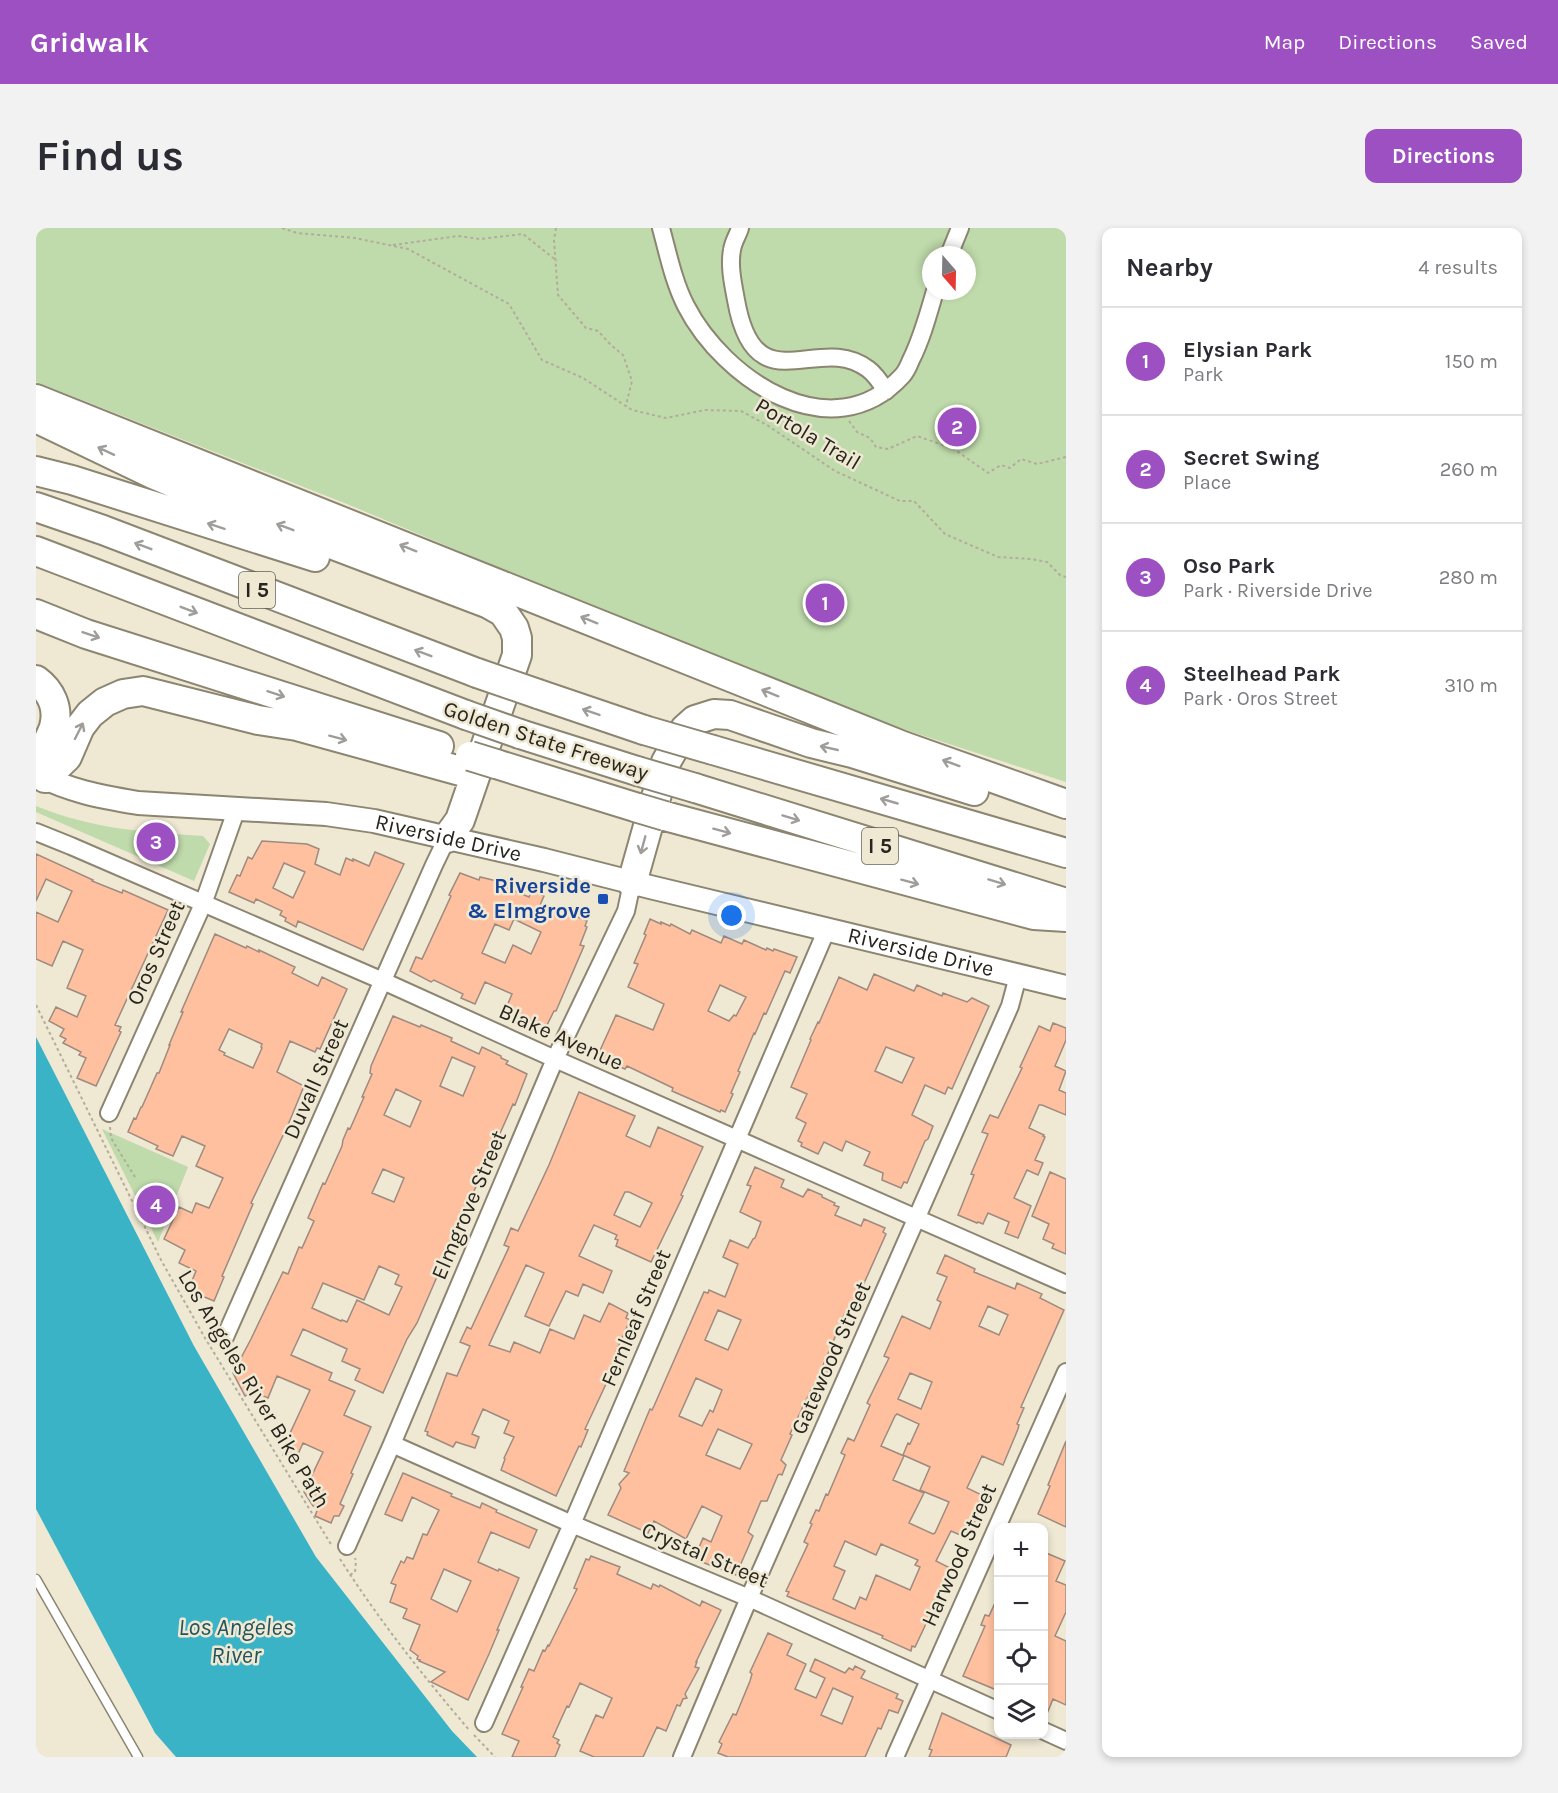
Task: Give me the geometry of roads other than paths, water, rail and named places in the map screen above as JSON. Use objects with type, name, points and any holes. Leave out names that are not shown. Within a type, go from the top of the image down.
[{"type":"highway","points":[[36,399],[903,746],[1066,804]]},
{"type":"highway","points":[[36,418],[207,497],[489,604],[503,612],[518,638],[517,655],[460,820],[447,838]]},
{"type":"highway","points":[[36,471],[72,480],[457,602],[510,623]]},
{"type":"highway","name":"Golden State Freeway","points":[[36,507],[103,530],[477,673],[644,730],[1066,853]]},
{"type":"highway","name":"Golden State Freeway","points":[[36,551],[466,716],[1066,903]]},
{"type":"highway","points":[[36,614],[86,634],[480,768]]},
{"type":"highway","points":[[36,680],[43,686],[56,708],[55,724],[46,748],[41,776]]},
{"type":"highway","points":[[41,776],[66,757],[80,727],[90,714],[105,702],[123,694],[143,691],[249,718],[297,726],[573,789],[1034,915],[1066,917]]},
{"type":"highway","points":[[632,883],[666,762],[685,729],[694,720],[714,714],[730,715],[812,743],[852,753],[1066,820]]},
{"type":"main road","name":"Riverside Drive","points":[[41,776],[78,790],[138,803],[327,814],[374,821],[1066,987]]},
{"type":"street","points":[[661,228],[686,306],[702,332],[745,376],[772,394],[815,407],[838,409],[864,403],[886,391],[904,375],[921,341],[932,300]]},
{"type":"street","points":[[740,228],[732,249],[732,276],[739,317],[756,348],[766,358],[780,361],[829,358],[850,360],[868,369],[886,391]]},
{"type":"street","points":[[953,246],[960,228]]},
{"type":"street","name":"Oros Street","points":[[109,1113],[203,904],[237,808]]},
{"type":"street","name":"Blake Avenue","points":[[36,832],[384,981],[737,1140],[1066,1284]]},
{"type":"street","name":"Duvall Street","points":[[225,1337],[447,838]]},
{"type":"street","name":"Elmgrove Street","points":[[339,1549],[392,1444],[555,1059],[626,911],[632,883]]},
{"type":"street","name":"Fernleaf Street","points":[[484,1723],[572,1524],[827,929]]},
{"type":"street","name":"Gatewood Street","points":[[682,1757],[749,1598],[1010,1006],[1018,976]]},
{"type":"street","name":"Harwood Street","points":[[895,1757],[1066,1372]]},
{"type":"street","name":"Crystal Street","points":[[392,1444],[572,1524],[749,1598],[994,1709]]},
{"type":"street","points":[[1048,1733],[1066,1741]]},
{"type":"lane","points":[[36,1579],[138,1757]]},
{"type":"water","name":"Los Angeles River","points":[[36,1037],[194,1346],[316,1557],[452,1731],[477,1757],[176,1757],[155,1733],[36,1509]]},
{"type":"place","name":"Secret Swing","points":[[957,427]]},
{"type":"place","name":"Elysian Park","points":[[825,603]]},
{"type":"place","name":"Oso Park","points":[[156,842]]},
{"type":"place","name":"Riverside & Elmgrove","points":[[603,899]]},
{"type":"place","name":"Steelhead Park","points":[[156,1205]]}]
